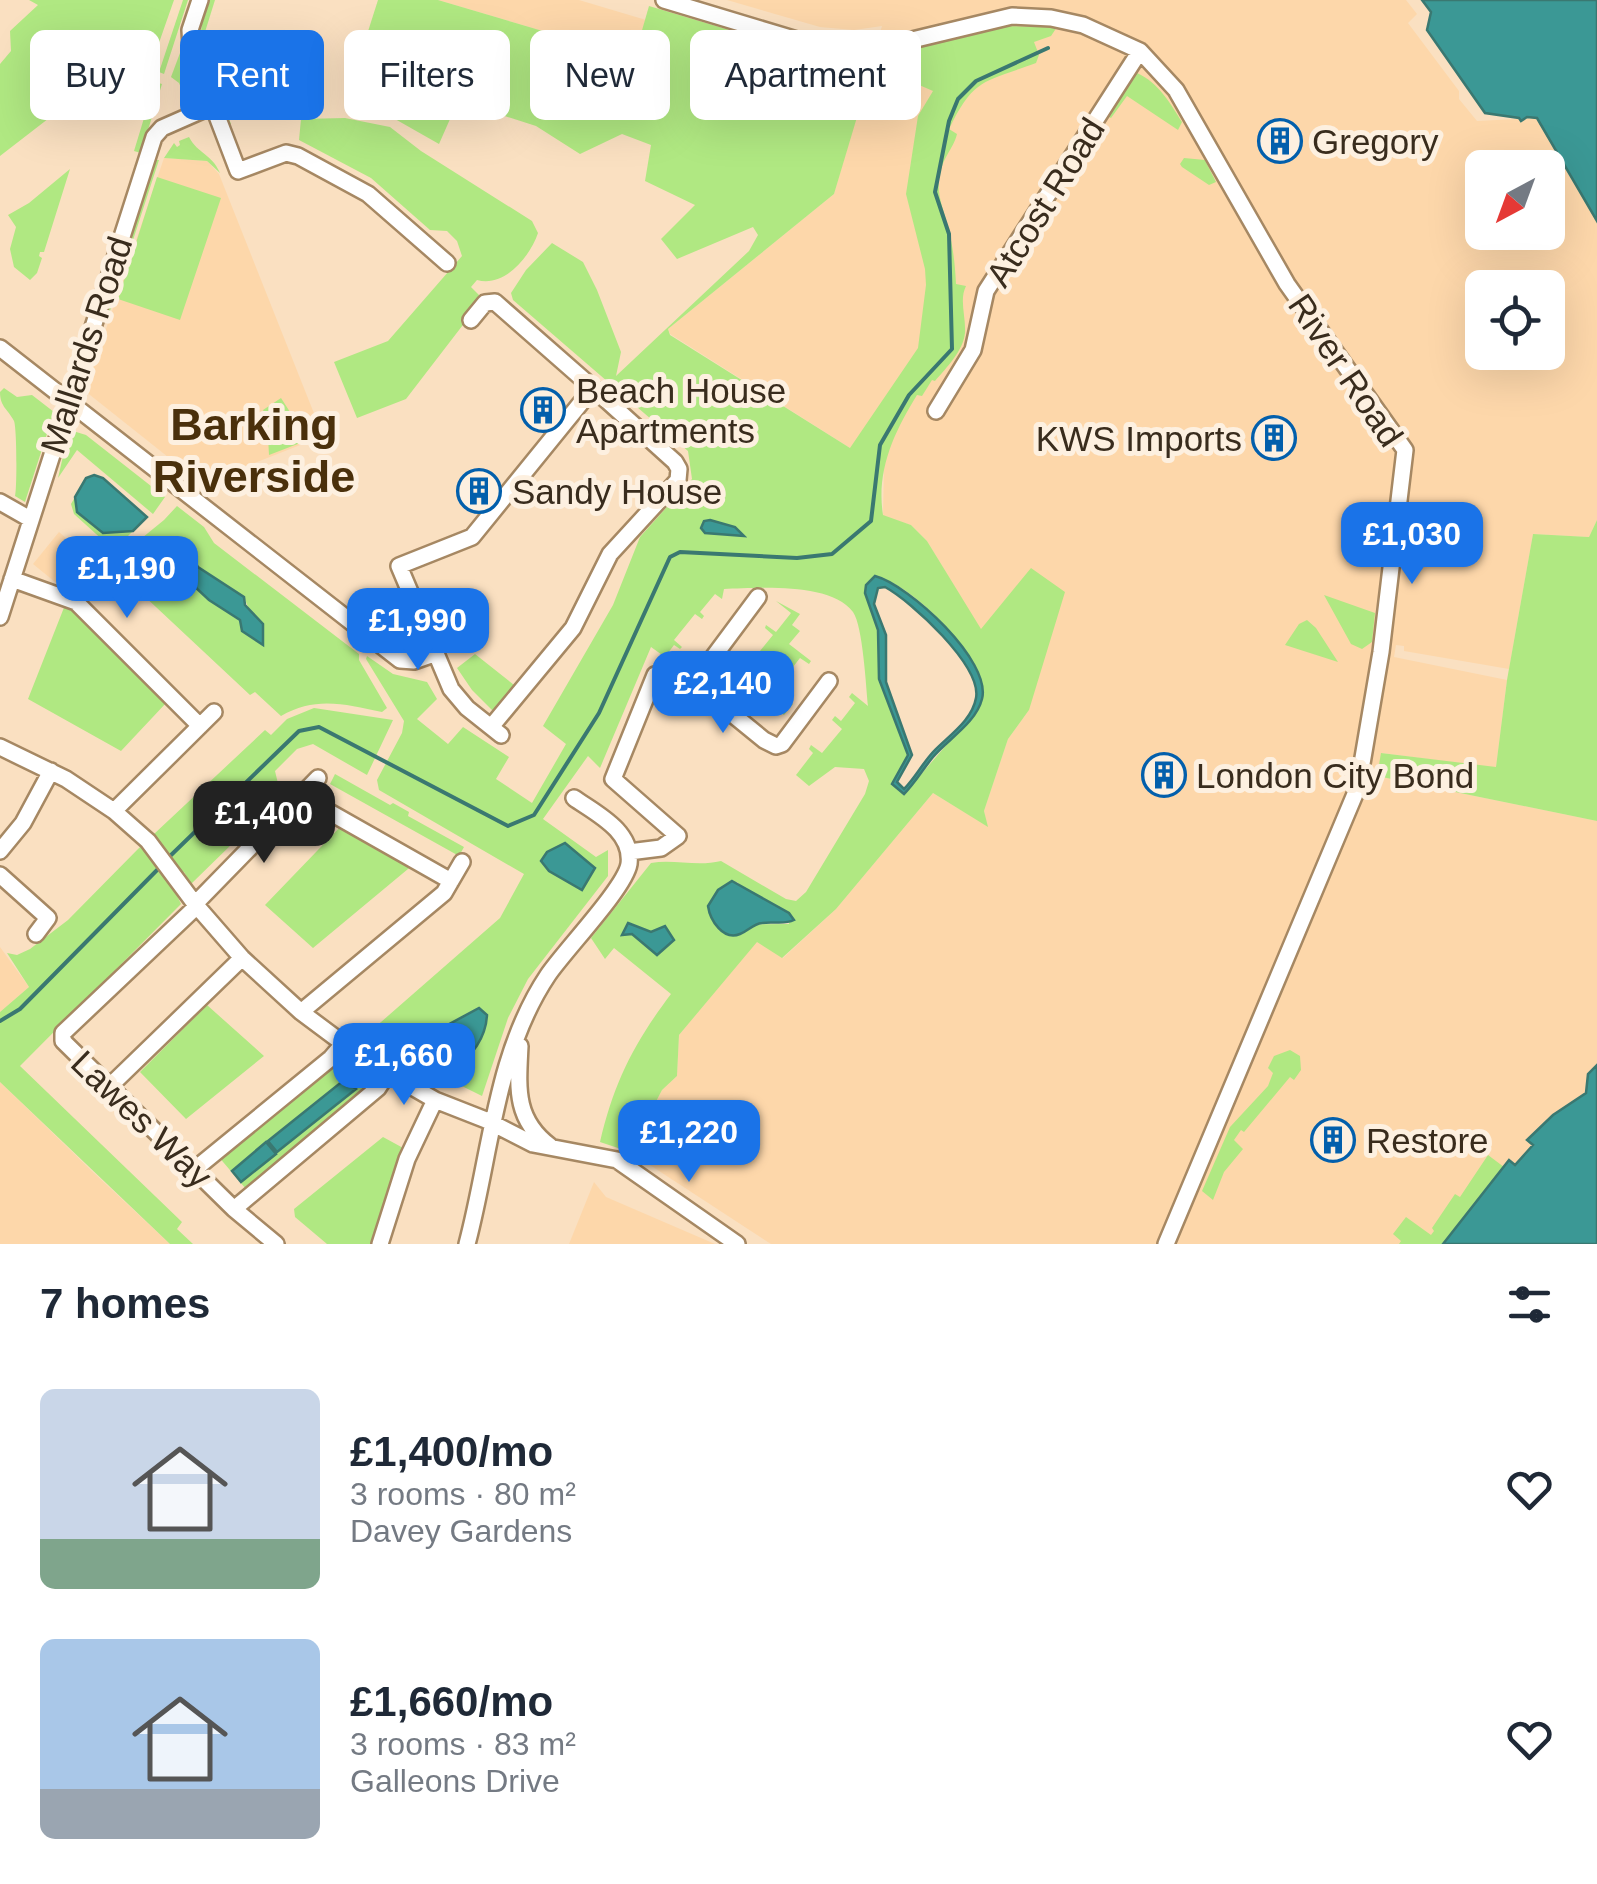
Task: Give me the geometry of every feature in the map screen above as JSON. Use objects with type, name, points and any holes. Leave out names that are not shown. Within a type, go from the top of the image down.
[{"type":"street","points":[[192,30],[200,0]]},
{"type":"street","name":"River Road","points":[[664,0],[798,40],[850,48],[883,47],[1012,16],[1084,25],[1140,51],[1176,90],[1287,284],[1402,442],[1405,460],[1382,652],[1358,787],[1166,1244]]},
{"type":"street","name":"Atcost Road","points":[[936,411],[972,350],[986,292],[1140,51]]},
{"type":"street","name":"Mallards Road","points":[[0,617],[154,137],[162,128],[180,120]]},
{"type":"street","points":[[218,120],[238,170],[286,152],[298,156],[368,194],[447,263]]},
{"type":"street","points":[[471,320],[485,304],[495,302],[593,388],[679,468],[678,480],[610,554],[573,628],[496,731],[456,696],[434,654],[399,566],[472,537],[593,388]]},
{"type":"street","points":[[0,348],[400,660],[414,662],[434,654]]},
{"type":"street","points":[[0,502],[30,519]]},
{"type":"street","points":[[12,579],[76,602],[200,726]]},
{"type":"street","points":[[694,683],[743,607],[758,597]]},
{"type":"street","points":[[629,852],[661,848],[678,836],[612,779],[656,675],[666,672],[694,683],[776,746],[782,744],[829,681]]},
{"type":"street","points":[[114,812],[214,712]]},
{"type":"street","points":[[0,748],[50,771],[114,812],[148,841],[242,958],[343,1044],[435,1100],[533,1144],[617,1160],[737,1244]]},
{"type":"street","points":[[0,851],[23,824],[50,771]]},
{"type":"street","points":[[196,905],[318,778]]},
{"type":"street","points":[[301,796],[451,881]]},
{"type":"street","points":[[467,1244],[500,1092],[521,1027],[547,977],[624,878],[629,852],[620,832],[574,798]]},
{"type":"street","points":[[301,1012],[444,892],[462,862]]},
{"type":"street","points":[[0,875],[48,918],[36,934]]},
{"type":"street","name":"Lawes Way","points":[[196,905],[63,1033],[62,1041],[234,1209],[276,1244]]},
{"type":"street","points":[[110,1086],[242,958]]},
{"type":"street","points":[[521,1027],[519,1104],[531,1129],[554,1149]]},
{"type":"street","points":[[194,1170],[343,1044]]},
{"type":"street","points":[[234,1209],[378,1088],[388,1074]]},
{"type":"street","points":[[380,1244],[407,1158],[435,1100]]},
{"type":"shaded area","points":[[438,0],[579,0],[646,20],[643,30],[539,30]]},
{"type":"shaded area","points":[[727,0],[1406,0],[1417,14],[1408,23],[1477,121],[1537,118],[1556,150],[1465,150],[1465,250],[1565,250],[1565,166],[1597,221],[1597,520],[1589,537],[1533,534],[1509,669],[1404,651],[1404,646],[1396,645],[1394,657],[1507,680],[1496,768],[1382,753],[1377,776],[1597,821],[1597,1065],[1588,1074],[1586,1093],[1553,1115],[1528,1140],[1533,1145],[1515,1166],[1509,1161],[1443,1244],[771,1244],[630,1152],[662,1090],[677,1076],[679,1035],[757,941],[783,958],[836,909],[933,793],[987,826],[984,811],[1008,739],[1029,710],[927,541],[911,525],[883,516],[884,465],[850,448],[670,334],[668,329],[834,194],[855,120],[921,120],[921,30],[881,30],[882,26],[854,30],[820,27]]},
{"type":"shaded area","points":[[164,158],[207,161],[219,174],[323,436],[202,484],[85,391]]},
{"type":"shaded area","points":[[59,532],[85,555],[60,586],[33,564]]},
{"type":"shaded area","points":[[0,947],[29,987],[0,1012]]},
{"type":"shaded area","points":[[0,1082],[94,1173],[170,1244],[0,1244]]},
{"type":"shaded area","points":[[594,1182],[606,1197],[715,1244],[569,1244]]},
{"type":"green space","points":[[29,0],[174,0],[160,40],[160,30],[30,30],[30,120],[47,120],[0,156],[0,64],[11,51],[10,31],[38,5]]},
{"type":"green space","points":[[183,0],[188,0],[164,74],[160,69]]},
{"type":"green space","points":[[210,0],[215,0],[206,30],[201,30]]},
{"type":"green space","points":[[378,0],[438,0],[539,30],[530,30],[530,120],[670,120],[670,30],[642,30],[649,6],[729,30],[690,30],[690,120],[856,120],[834,194],[668,329],[670,335],[850,448],[918,348],[925,269],[906,194],[917,120],[921,120],[921,111],[933,91],[921,86],[921,47],[996,26],[1057,27],[1051,36],[1034,42],[1039,55],[1036,63],[974,90],[949,129],[957,134],[940,171],[939,191],[956,284],[966,286],[965,333],[954,359],[922,396],[917,395],[909,409],[894,438],[882,483],[883,515],[911,525],[927,541],[981,629],[1031,568],[1065,592],[1029,710],[1008,739],[984,811],[988,827],[933,793],[836,909],[782,958],[757,942],[679,1035],[677,1076],[662,1090],[630,1152],[600,1142],[627,1064],[671,994],[614,948],[605,959],[591,938],[651,863],[721,861],[786,899],[796,901],[806,892],[869,781],[864,769],[835,767],[809,786],[796,775],[813,753],[811,745],[822,753],[842,729],[832,720],[835,716],[841,721],[855,703],[849,697],[852,693],[868,706],[864,657],[853,612],[828,596],[793,589],[756,588],[724,589],[722,599],[715,594],[700,612],[702,619],[695,614],[674,640],[680,649],[674,645],[665,657],[651,647],[600,768],[588,756],[543,819],[596,857],[608,850],[608,876],[528,979],[508,1018],[482,1096],[375,1043],[380,1034],[373,1029],[500,918],[524,874],[379,790],[377,780],[402,733],[404,721],[367,656],[393,674],[427,682],[437,699],[417,719],[448,744],[463,727],[509,757],[496,779],[532,803],[566,744],[543,726],[613,605],[640,537],[692,479],[688,451],[513,300],[511,293],[552,243],[583,262],[621,352],[616,376],[749,251],[758,235],[753,227],[677,259],[661,239],[695,205],[645,181],[651,145],[622,134],[580,154],[536,126],[510,118],[510,30],[368,30]],"holes":[[[876,576],[920,602],[949,630],[970,659],[980,685],[981,705],[904,794],[892,784],[908,755],[879,679],[878,630],[871,613]],[[565,843],[595,868],[577,888],[545,867],[547,852]],[[737,882],[752,895],[789,913],[789,924],[715,925],[708,906],[718,890]]]},
{"type":"green space","points":[[180,53],[180,85],[171,77]]},
{"type":"green space","points":[[1137,73],[1152,82],[1168,101],[1182,122],[1178,130],[1127,96],[1111,118],[1107,116]]},
{"type":"green space","points":[[344,118],[390,127],[532,221],[538,233],[515,268],[497,279],[477,280],[471,287],[480,296],[479,304],[406,399],[357,418],[334,362],[388,341],[462,256],[457,241],[447,231],[430,230],[371,178],[299,140],[301,120]]},
{"type":"green space","points":[[143,120],[151,120],[141,153],[134,151]]},
{"type":"green space","points":[[397,120],[450,120],[439,144]]},
{"type":"green space","points":[[189,137],[220,173],[207,161],[164,158],[174,143],[177,147],[179,141]]},
{"type":"green space","points":[[1184,158],[1205,160],[1216,182],[1209,185],[1182,167]]},
{"type":"green space","points":[[152,160],[159,160],[109,314],[105,313],[111,285]]},
{"type":"green space","points":[[70,169],[44,252],[40,252],[37,273],[30,280],[14,267],[10,249],[16,227],[8,215]]},
{"type":"green space","points":[[157,177],[221,198],[180,320],[118,299]]},
{"type":"green space","points":[[4,388],[17,397],[32,395],[54,412],[25,502],[15,496],[15,426],[1,401]]},
{"type":"green space","points":[[281,398],[308,440],[269,455],[263,410]]},
{"type":"green space","points":[[73,431],[86,435],[165,497],[153,514],[77,450],[58,478],[67,439]]},
{"type":"green space","points":[[75,497],[77,512],[103,532],[133,531],[111,553],[104,546],[106,543],[74,514],[71,504]]},
{"type":"green space","points":[[177,506],[204,527],[214,543],[359,654],[387,708],[382,712],[343,704],[318,704],[281,716],[255,692],[250,695],[110,564]],"holes":[[[190,553],[198,567],[244,597],[263,644],[242,631],[240,621],[209,600]]]},
{"type":"green space","points":[[1597,520],[1597,821],[1377,776],[1381,753],[1496,767],[1533,534],[1589,537]]},
{"type":"green space","points":[[1324,595],[1375,613],[1372,642],[1362,649],[1351,644]]},
{"type":"green space","points":[[776,601],[800,614],[792,625],[800,631],[789,644],[811,661],[809,664],[800,658],[775,690],[793,704],[784,715],[753,691],[748,696],[750,689],[720,664],[729,653],[747,667],[773,635],[766,625],[776,632],[791,613]]},
{"type":"green space","points":[[65,605],[73,608],[167,702],[121,751],[28,699]]},
{"type":"green space","points":[[1307,620],[1338,662],[1285,645],[1299,624]]},
{"type":"green space","points":[[475,654],[514,685],[494,712],[457,668]]},
{"type":"green space","points":[[314,708],[393,720],[367,775],[313,744],[297,749],[275,771],[281,796],[191,884],[184,872],[171,883],[181,904],[20,1066],[182,1222],[177,1229],[193,1244],[170,1244],[0,1082],[0,1012],[29,987],[7,953],[17,955],[30,949],[68,920],[265,730],[271,735],[287,719]]},
{"type":"green space","points":[[335,774],[409,812],[408,816],[464,847],[459,856],[330,784]]},
{"type":"green space","points":[[342,825],[414,864],[313,948],[265,905]]},
{"type":"green space","points":[[207,1005],[264,1056],[186,1119],[140,1072]]},
{"type":"green space","points":[[1290,1050],[1300,1056],[1301,1070],[1294,1080],[1290,1077],[1234,1140],[1243,1149],[1224,1172],[1213,1200],[1202,1191],[1230,1127],[1268,1086],[1273,1073],[1268,1068],[1274,1056]]},
{"type":"green space","points":[[330,1065],[369,1090],[246,1189],[218,1156]]},
{"type":"green space","points":[[1597,1065],[1597,1119],[1458,1244],[1399,1244],[1401,1241],[1393,1234],[1406,1217],[1431,1235],[1455,1194],[1460,1197],[1488,1155],[1504,1167],[1509,1160],[1515,1165],[1533,1145],[1527,1140],[1553,1115],[1586,1093],[1588,1074]]},
{"type":"green space","points":[[383,1137],[405,1149],[376,1244],[327,1244],[295,1217],[294,1209]]},
{"type":"water","points":[[1422,0],[1597,0],[1597,221],[1565,166],[1565,150],[1556,150],[1537,118],[1521,121],[1485,113],[1427,30],[1431,12]]},
{"type":"water","points":[[86,478],[103,478],[147,517],[133,531],[103,533],[77,512],[75,497]]},
{"type":"water","points":[[704,521],[735,527],[744,536],[705,533],[701,528]]},
{"type":"water","points":[[180,553],[190,553],[198,567],[244,597],[245,605],[263,624],[263,645],[242,631],[240,620],[209,600],[179,572]]},
{"type":"water","points":[[875,576],[890,582],[926,609],[962,646],[982,683],[982,699],[974,716],[933,757],[904,794],[892,784],[908,755],[879,679],[878,630],[865,593],[866,585]],"holes":[[[885,587],[957,653],[975,685],[976,698],[965,721],[933,752],[904,789],[897,782],[912,755],[886,682],[886,635],[874,604],[878,588]]]},
{"type":"water","points":[[565,843],[595,868],[582,890],[549,871],[541,861],[547,852]]},
{"type":"water","points":[[732,881],[789,913],[794,920],[759,924],[734,935],[723,932],[708,906],[718,890]]},
{"type":"water","points":[[628,923],[651,932],[665,926],[674,940],[657,955],[632,934],[622,935]]},
{"type":"water","points":[[479,1008],[487,1015],[484,1031],[466,1058],[453,1067],[428,1057],[427,1036]]},
{"type":"water","points":[[1597,1065],[1597,1244],[1443,1244],[1509,1160],[1515,1165],[1533,1145],[1527,1140],[1553,1115],[1586,1093],[1588,1074]]},
{"type":"water","points":[[344,1080],[356,1089],[277,1152],[268,1141]]},
{"type":"water","points":[[266,1142],[276,1154],[241,1182],[232,1171]]},
{"type":"waterway","points":[[168,858],[299,731],[319,727],[508,826],[534,815],[599,713],[670,557],[680,552],[797,558],[832,554],[871,521],[880,445],[909,395],[952,349],[949,234],[935,192],[949,121],[958,99],[976,81],[1048,48]]},
{"type":"waterway","points":[[0,1021],[20,1009],[162,865]]},
{"type":"place","name":"Gregory","points":[[1280,141]]},
{"type":"place","name":"Beach House Apartments","points":[[543,410]]},
{"type":"place","name":"KWS Imports","points":[[1274,438]]},
{"type":"place","name":"Sandy House","points":[[479,491]]},
{"type":"place","name":"London City Bond","points":[[1164,775]]},
{"type":"place","name":"Restore","points":[[1333,1140]]},
{"type":"district","name":"Barking Riverside","points":[[254,450]]}]
